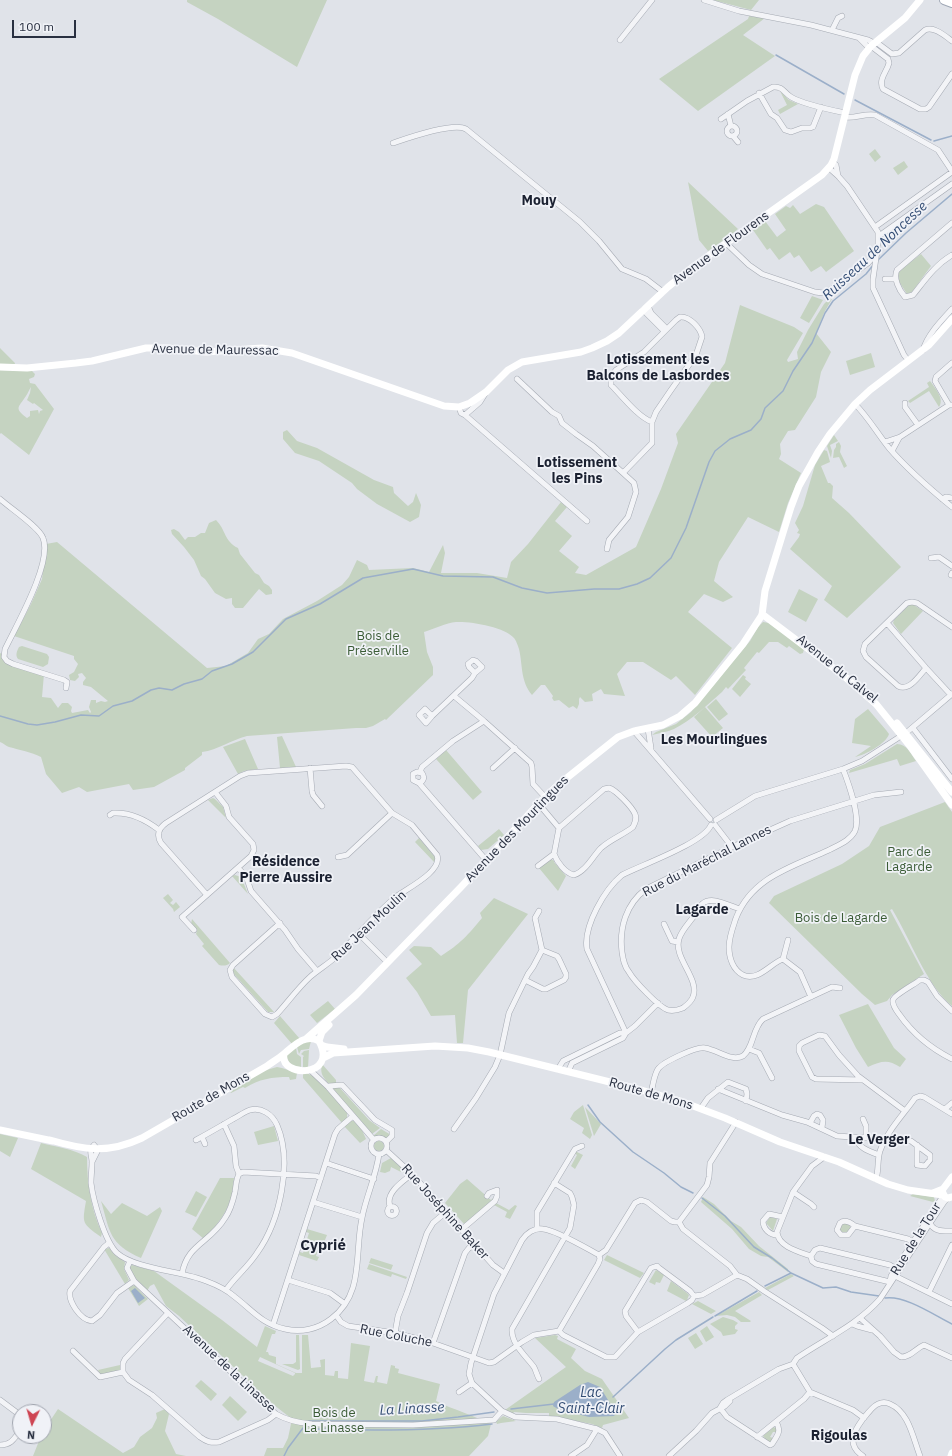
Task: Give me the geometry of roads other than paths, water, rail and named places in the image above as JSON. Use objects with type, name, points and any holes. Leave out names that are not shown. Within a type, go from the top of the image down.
[{"type":"main road","points":[[944,0],[952,3]]},
{"type":"street","points":[[620,40],[652,0]]},
{"type":"street","points":[[704,0],[739,11],[832,30],[859,38],[895,55],[929,28],[934,29],[952,41]]},
{"type":"street","points":[[909,14],[914,0]]},
{"type":"street","points":[[908,360],[874,291],[872,282],[879,236],[875,227],[838,176],[836,165],[831,165],[846,115],[855,75],[861,60],[872,45],[909,14],[920,0]]},
{"type":"street","points":[[832,30],[838,18],[842,16]]},
{"type":"street","points":[[872,45],[888,59],[890,63],[881,80],[883,89],[920,109],[926,109],[929,107],[952,74]]},
{"type":"street","points":[[720,119],[759,93],[770,87],[776,86],[786,91],[791,97],[846,115],[848,118],[874,115],[938,150],[952,171],[875,227]]},
{"type":"street","points":[[759,93],[771,114],[777,118],[783,128],[791,132],[802,128],[813,127],[821,107]]},
{"type":"street","points":[[728,114],[731,126],[736,127],[736,134],[733,136],[738,142]]},
{"type":"street","points":[[393,143],[449,127],[462,126],[466,128],[580,222],[599,241],[622,269],[646,279],[662,292]]},
{"type":"street","name":"Avenue de Flourens","points":[[459,407],[470,403],[486,392],[503,374],[517,364],[529,360],[592,348],[614,337],[662,292],[694,266],[822,175],[831,165]]},
{"type":"street","points":[[879,236],[952,184]]},
{"type":"street","points":[[952,223],[896,272],[895,278],[905,297],[913,295],[935,268],[952,255]]},
{"type":"street","points":[[726,243],[749,266],[762,274],[815,292],[823,293],[832,290],[868,263],[877,253]]},
{"type":"street","points":[[885,279],[895,278]]},
{"type":"street","points":[[645,308],[666,330]]},
{"type":"street","points":[[923,350],[930,335],[952,309]]},
{"type":"street","points":[[623,472],[652,443],[652,422],[656,412],[698,352],[702,337],[699,329],[688,318],[684,317],[678,319],[644,352],[613,373],[610,380],[611,385],[641,415],[652,422]]},
{"type":"street","points":[[763,612],[763,599],[765,591],[797,492],[822,446],[858,401],[908,360],[923,350],[952,319]]},
{"type":"street","name":"Avenue de Mauressac","points":[[0,367],[27,368],[81,362],[151,348],[168,348],[206,352],[262,348],[292,353],[444,406],[459,407]]},
{"type":"street","points":[[885,442],[900,437],[950,405],[935,381],[936,377],[952,362]]},
{"type":"street","points":[[517,379],[552,412],[559,416],[562,423],[593,446],[623,472],[634,484],[636,492],[628,517],[609,540],[607,549]]},
{"type":"street","points":[[466,415],[480,402],[486,392]]},
{"type":"street","points":[[858,401],[866,415],[892,450],[942,499],[951,502]]},
{"type":"street","points":[[905,403],[905,407],[918,425]]},
{"type":"street","points":[[459,407],[460,412],[466,415],[587,521]]},
{"type":"street","points":[[892,450],[900,437]]},
{"type":"street","points":[[0,499],[39,531],[44,542],[39,578],[5,649],[4,657],[7,661],[13,664],[64,680],[67,682],[66,688]]},
{"type":"street","points":[[931,558],[939,557],[952,566]]},
{"type":"street","points":[[926,668],[911,684],[902,688],[866,657],[863,651],[865,644],[907,603],[912,602],[917,603],[952,627]]},
{"type":"street","name":"Avenue des Mourlingues","points":[[306,1039],[356,995],[486,860],[538,803],[558,785],[613,740],[634,731],[648,729],[668,723],[690,708],[743,644],[763,612]]},
{"type":"street","name":"Avenue du Calvel","points":[[763,612],[863,692],[904,734]]},
{"type":"street","points":[[626,1033],[587,948],[588,936],[594,916],[601,901],[616,880],[622,875],[688,844],[705,834],[713,822],[755,796],[862,762],[913,728],[952,695],[926,668],[887,623]]},
{"type":"street","points":[[432,716],[472,678],[475,673]]},
{"type":"street","points":[[454,696],[484,720],[531,763],[533,784],[545,797]]},
{"type":"street","points":[[420,772],[422,767],[447,746],[484,720]]},
{"type":"street","points":[[913,728],[952,778]]},
{"type":"street","points":[[648,729],[649,744],[652,750]]},
{"type":"street","points":[[634,731],[713,822],[732,847]]},
{"type":"street","points":[[904,734],[952,792]]},
{"type":"street","points":[[904,734],[952,805]]},
{"type":"street","points":[[493,768],[515,748]]},
{"type":"street","name":"Rue Jean Moulin","points":[[280,923],[233,965],[230,970],[232,977],[265,1014],[272,1017],[278,1014],[309,978],[332,960],[391,901],[421,880],[438,862],[436,852],[415,829],[392,813],[352,767],[310,768]]},
{"type":"street","points":[[207,895],[161,843],[158,836],[159,830],[166,823],[248,773],[310,768],[312,791],[322,806]]},
{"type":"street","points":[[783,959],[776,961],[757,976],[749,977],[738,971],[733,964],[730,956],[730,935],[740,909],[752,891],[765,880],[839,845],[848,839],[855,830],[857,815],[843,769]]},
{"type":"street","points":[[420,772],[415,772],[412,776],[415,782],[419,783],[486,860]]},
{"type":"street","points":[[419,783],[422,782],[424,777],[420,772]]},
{"type":"street","points":[[538,866],[554,854],[559,828],[604,789],[609,788],[617,792],[635,814],[636,819],[633,827],[614,838],[602,848],[578,874],[574,875],[567,872],[554,854]]},
{"type":"street","points":[[194,930],[182,917],[251,856],[254,850],[254,846],[229,816],[226,806],[215,792]]},
{"type":"street","name":"Rue du Maréchal Lannes","points":[[664,924],[672,941],[678,942],[680,953],[694,985],[693,997],[687,1004],[675,1010],[663,1008],[629,973],[624,962],[622,930],[630,906],[636,898],[646,889],[732,847],[790,821],[874,796],[901,792]]},
{"type":"street","points":[[538,803],[559,828]]},
{"type":"street","points":[[110,815],[115,812],[142,818],[159,830]]},
{"type":"street","points":[[338,857],[347,855],[392,813]]},
{"type":"street","points":[[238,868],[246,876],[251,891],[280,923],[298,949],[317,971]]},
{"type":"street","points":[[678,942],[680,936],[700,906],[706,902],[710,900],[716,901],[740,909]]},
{"type":"street","points":[[454,1129],[487,1080],[500,1055],[510,1013],[525,980],[542,950],[535,918],[539,911]]},
{"type":"street","points":[[359,934],[387,962]]},
{"type":"street","points":[[783,959],[788,940]]},
{"type":"street","points":[[525,980],[542,989],[546,989],[564,980],[566,977],[559,959],[542,950]]},
{"type":"street","points":[[783,959],[800,972],[811,997]]},
{"type":"street","points":[[952,1011],[937,996],[928,982],[924,980],[920,980],[896,996],[893,1000],[895,1009],[915,1034],[932,1048],[952,1059]]},
{"type":"street","points":[[651,1092],[660,1067],[695,1049],[704,1047],[739,1058],[746,1054],[758,1025],[763,1019],[832,987],[840,988]]},
{"type":"street","name":"Avenue des Mourlingues","points":[[320,1043],[322,1032],[350,1004],[356,995]]},
{"type":"street","points":[[568,1072],[572,1063],[623,1038],[626,1033],[640,1022],[658,1003]]},
{"type":"street","points":[[558,1069],[563,1061],[620,1033],[626,1033]]},
{"type":"street","points":[[863,1080],[816,1079],[812,1077],[799,1051],[799,1046],[819,1035],[825,1036],[844,1061],[863,1080],[905,1111]]},
{"type":"street","points":[[319,1065],[310,1070],[291,1068],[286,1066],[283,1060],[284,1054],[289,1049],[306,1039],[314,1038],[320,1043],[323,1052],[323,1058],[319,1065],[319,1073],[322,1081]]},
{"type":"street","name":"Route de Mons","points":[[320,1043],[329,1048],[358,1051]]},
{"type":"street","name":"Route de Mons","points":[[323,1058],[333,1053],[358,1051],[446,1046],[468,1048],[651,1092],[701,1108],[780,1142],[824,1157],[876,1179],[903,1188],[946,1194]]},
{"type":"street","points":[[749,1048],[759,1053],[772,1078]]},
{"type":"street","name":"Route de Mons","points":[[0,1130],[94,1148],[129,1140],[157,1129],[267,1066],[284,1054]]},
{"type":"street","name":"Route de Mons","points":[[267,1066],[276,1064],[286,1066]]},
{"type":"street","points":[[310,1070],[328,1087],[374,1140]]},
{"type":"street","points":[[701,1108],[705,1100],[728,1082],[746,1089],[746,1100]]},
{"type":"street","points":[[328,1087],[342,1085],[375,1120],[392,1130],[392,1136],[386,1142]]},
{"type":"street","points":[[718,1090],[746,1100],[782,1116],[810,1123],[837,1136],[900,1139],[910,1141],[917,1145]]},
{"type":"street","points":[[876,1179],[878,1175],[879,1155],[887,1138],[905,1111],[916,1098],[920,1096],[924,1097],[951,1111]]},
{"type":"street","points":[[945,1109],[952,1103]]},
{"type":"street","points":[[196,1140],[250,1110],[262,1111],[271,1116],[277,1124],[281,1140],[283,1174],[280,1203],[267,1236],[251,1262],[226,1290]]},
{"type":"street","points":[[810,1123],[814,1116],[817,1114],[820,1115],[823,1117],[822,1128]]},
{"type":"street","points":[[273,1325],[336,1132],[353,1116]]},
{"type":"street","points":[[863,1119],[866,1126],[866,1137]]},
{"type":"street","points":[[678,1222],[707,1184],[710,1163],[736,1122]]},
{"type":"street","points":[[182,1274],[184,1263],[189,1254],[210,1236],[226,1217],[232,1202],[239,1174],[236,1166],[234,1146],[224,1124]]},
{"type":"street","points":[[890,1132],[900,1139]]},
{"type":"street","points":[[202,1137],[205,1144]]},
{"type":"street","points":[[854,1137],[860,1147],[879,1155]]},
{"type":"street","points":[[374,1140],[380,1139],[386,1142]]},
{"type":"street","points":[[374,1140],[372,1143],[372,1149],[374,1152],[379,1154]]},
{"type":"street","points":[[94,1148],[91,1177],[92,1190],[105,1233],[109,1243],[117,1253],[130,1261],[207,1281],[226,1290],[262,1320],[286,1330],[306,1330],[324,1323],[336,1315],[345,1304],[351,1293],[356,1278],[362,1217],[374,1179],[379,1154],[386,1150],[386,1142]]},
{"type":"street","points":[[537,1229],[537,1212],[575,1149],[582,1146]]},
{"type":"street","name":"Rue Joséphine Baker","points":[[386,1150],[412,1174],[496,1268],[504,1273]]},
{"type":"street","points":[[777,1235],[793,1192],[812,1166],[816,1155]]},
{"type":"street","points":[[812,1166],[824,1157]]},
{"type":"street","points":[[326,1163],[374,1179]]},
{"type":"street","points":[[239,1174],[243,1172],[316,1176],[321,1178]]},
{"type":"street","points":[[390,1206],[389,1202],[393,1190],[412,1174]]},
{"type":"street","points":[[946,1194],[952,1177]]},
{"type":"street","points":[[539,1379],[534,1367],[517,1345],[512,1329],[570,1228],[573,1201],[570,1193],[554,1183]]},
{"type":"street","points":[[462,1230],[495,1201],[497,1190],[489,1193],[487,1196]]},
{"type":"street","points":[[793,1192],[814,1207]]},
{"type":"street","name":"Rue de la Tour","points":[[890,1282],[890,1276],[897,1269],[930,1223],[946,1194]]},
{"type":"street","name":"Rue de la Tour","points":[[792,1364],[797,1358],[860,1318],[882,1296],[895,1276],[897,1269],[913,1242],[946,1194]]},
{"type":"street","points":[[599,1255],[606,1250],[632,1206],[637,1201],[644,1200],[671,1220],[678,1222],[683,1229],[730,1266],[737,1275],[747,1279],[833,1336]]},
{"type":"street","points":[[313,1202],[362,1217]]},
{"type":"street","points":[[395,1333],[398,1316],[427,1233],[431,1226],[446,1212]]},
{"type":"street","points":[[783,1217],[768,1214],[763,1221],[763,1226],[770,1234],[777,1235],[787,1246],[812,1256]]},
{"type":"street","points":[[930,1223],[931,1227],[935,1229],[952,1231]]},
{"type":"street","points":[[855,1226],[908,1239],[913,1242]]},
{"type":"street","points":[[599,1255],[547,1230],[537,1229],[528,1232],[504,1273],[491,1302],[472,1358],[469,1374],[472,1383],[502,1411],[515,1417],[557,1419],[597,1429],[605,1433],[620,1456]]},
{"type":"street","points":[[109,1243],[104,1247],[70,1291],[70,1299],[84,1318],[92,1321],[100,1315],[117,1293],[134,1281]]},
{"type":"street","points":[[928,1292],[952,1244]]},
{"type":"street","points":[[434,1343],[465,1253],[469,1248],[475,1245]]},
{"type":"street","points":[[890,1282],[816,1264],[812,1261],[812,1256],[816,1250],[820,1248],[890,1265],[897,1269]]},
{"type":"street","points":[[599,1255],[600,1259],[598,1264],[559,1331],[563,1335],[609,1358],[617,1356],[638,1332],[692,1300],[694,1296],[702,1295],[737,1275]]},
{"type":"street","name":"Avenue de la Linasse","points":[[130,1261],[127,1272],[134,1281],[276,1414],[284,1419],[312,1424],[413,1425],[494,1420],[502,1411]]},
{"type":"street","points":[[638,1332],[626,1316],[625,1309],[651,1268],[657,1266],[690,1291],[694,1296]]},
{"type":"street","points":[[895,1276],[952,1304]]},
{"type":"street","points":[[288,1280],[330,1293],[345,1304]]},
{"type":"street","points":[[168,1314],[125,1359],[123,1363],[123,1372],[129,1380],[152,1395],[206,1442],[220,1442],[268,1420],[276,1414]]},
{"type":"street","name":"Rue Coluche","points":[[336,1315],[341,1322],[348,1326],[395,1333],[434,1343],[472,1358],[490,1363],[494,1362],[517,1345],[538,1334],[559,1331]]},
{"type":"street","points":[[860,1318],[880,1336],[894,1352],[901,1357],[910,1355],[924,1345],[952,1358]]},
{"type":"street","points":[[852,1324],[873,1330]]},
{"type":"street","points":[[822,1328],[826,1340]]},
{"type":"street","points":[[73,1351],[100,1377],[123,1372]]},
{"type":"street","points":[[669,1456],[693,1434],[712,1413],[781,1371],[783,1367],[792,1364],[810,1392],[853,1410],[864,1418]]},
{"type":"street","points":[[459,1392],[472,1383]]},
{"type":"street","points":[[757,1437],[804,1399],[810,1392]]},
{"type":"street","points":[[0,1400],[12,1410]]},
{"type":"street","points":[[861,1456],[854,1447],[853,1440],[864,1418],[872,1408],[880,1403],[888,1403],[893,1405],[901,1412],[908,1422],[920,1456]]},
{"type":"street","points":[[720,1408],[727,1416],[768,1444],[772,1444],[780,1429],[776,1422]]},
{"type":"street","points":[[571,1456],[587,1445],[597,1429]]},
{"type":"street","points":[[0,1445],[8,1445],[12,1442]]},
{"type":"water","points":[[135,1288],[145,1298],[138,1303],[131,1291]]},
{"type":"water","name":"Lac Saint-Clair","points":[[588,1382],[600,1387],[616,1413],[614,1416],[589,1417],[558,1409],[553,1406],[554,1402],[580,1385]]},
{"type":"waterway","points":[[776,55],[844,94]]},
{"type":"waterway","points":[[855,100],[931,140]]},
{"type":"waterway","points":[[934,141],[952,136]]},
{"type":"waterway","name":"Ruisseau de Noncesse","points":[[878,260],[906,233],[952,194]]},
{"type":"waterway","name":"Ruisseau de Noncesse","points":[[0,716],[37,725],[81,715],[99,716],[113,706],[132,701],[151,690],[159,688],[172,690],[184,684],[202,679],[212,671],[232,664],[253,652],[286,619],[320,604],[363,578],[413,569],[443,576],[493,577],[522,588],[547,593],[594,589],[619,589],[637,584],[650,578],[671,558],[686,528],[709,462],[715,451],[730,439],[751,430],[761,419],[765,408],[783,391],[793,371],[812,343],[825,313],[833,301],[866,274],[874,264]]},
{"type":"waterway","points":[[588,1105],[600,1122],[633,1152],[664,1173],[681,1187],[693,1193]]},
{"type":"waterway","points":[[702,1198],[725,1216],[754,1247],[772,1258],[791,1273],[823,1288],[836,1287],[851,1292],[879,1296]]},
{"type":"waterway","name":"La Linasse","points":[[765,1286],[791,1273]]},
{"type":"waterway","name":"La Linasse","points":[[715,1316],[757,1291]]},
{"type":"waterway","points":[[885,1298],[893,1298],[910,1303],[952,1324]]},
{"type":"waterway","name":"La Linasse","points":[[613,1397],[676,1340],[713,1317]]},
{"type":"waterway","name":"La Linasse","points":[[511,1409],[554,1404]]},
{"type":"waterway","name":"La Linasse","points":[[309,1421],[422,1421],[494,1412]]},
{"type":"waterway","points":[[316,1429],[404,1430],[492,1424]]},
{"type":"waterway","name":"La Linasse","points":[[284,1456],[303,1428]]},
{"type":"district","name":"Mouy","points":[[539,201]]},
{"type":"district","name":"Lotissement les Balcons de Lasbordes","points":[[658,368]]},
{"type":"district","name":"Lotissement les Pins","points":[[577,472]]},
{"type":"district","name":"Les Mourlingues","points":[[714,740]]},
{"type":"district","name":"Résidence Pierre Aussire","points":[[286,870]]},
{"type":"district","name":"Lagarde","points":[[702,910]]},
{"type":"district","name":"Le Verger","points":[[879,1140]]},
{"type":"district","name":"Cyprié","points":[[323,1246]]},
{"type":"district","name":"Rigoulas","points":[[839,1436]]},
{"type":"park label","name":"Bois de Préserville","points":[[378,644]]},
{"type":"park label","name":"Parc de Lagarde","points":[[909,860]]},
{"type":"park label","name":"Bois de Lagarde","points":[[841,918]]},
{"type":"park label","name":"Bois de La Linasse","points":[[334,1420]]}]
